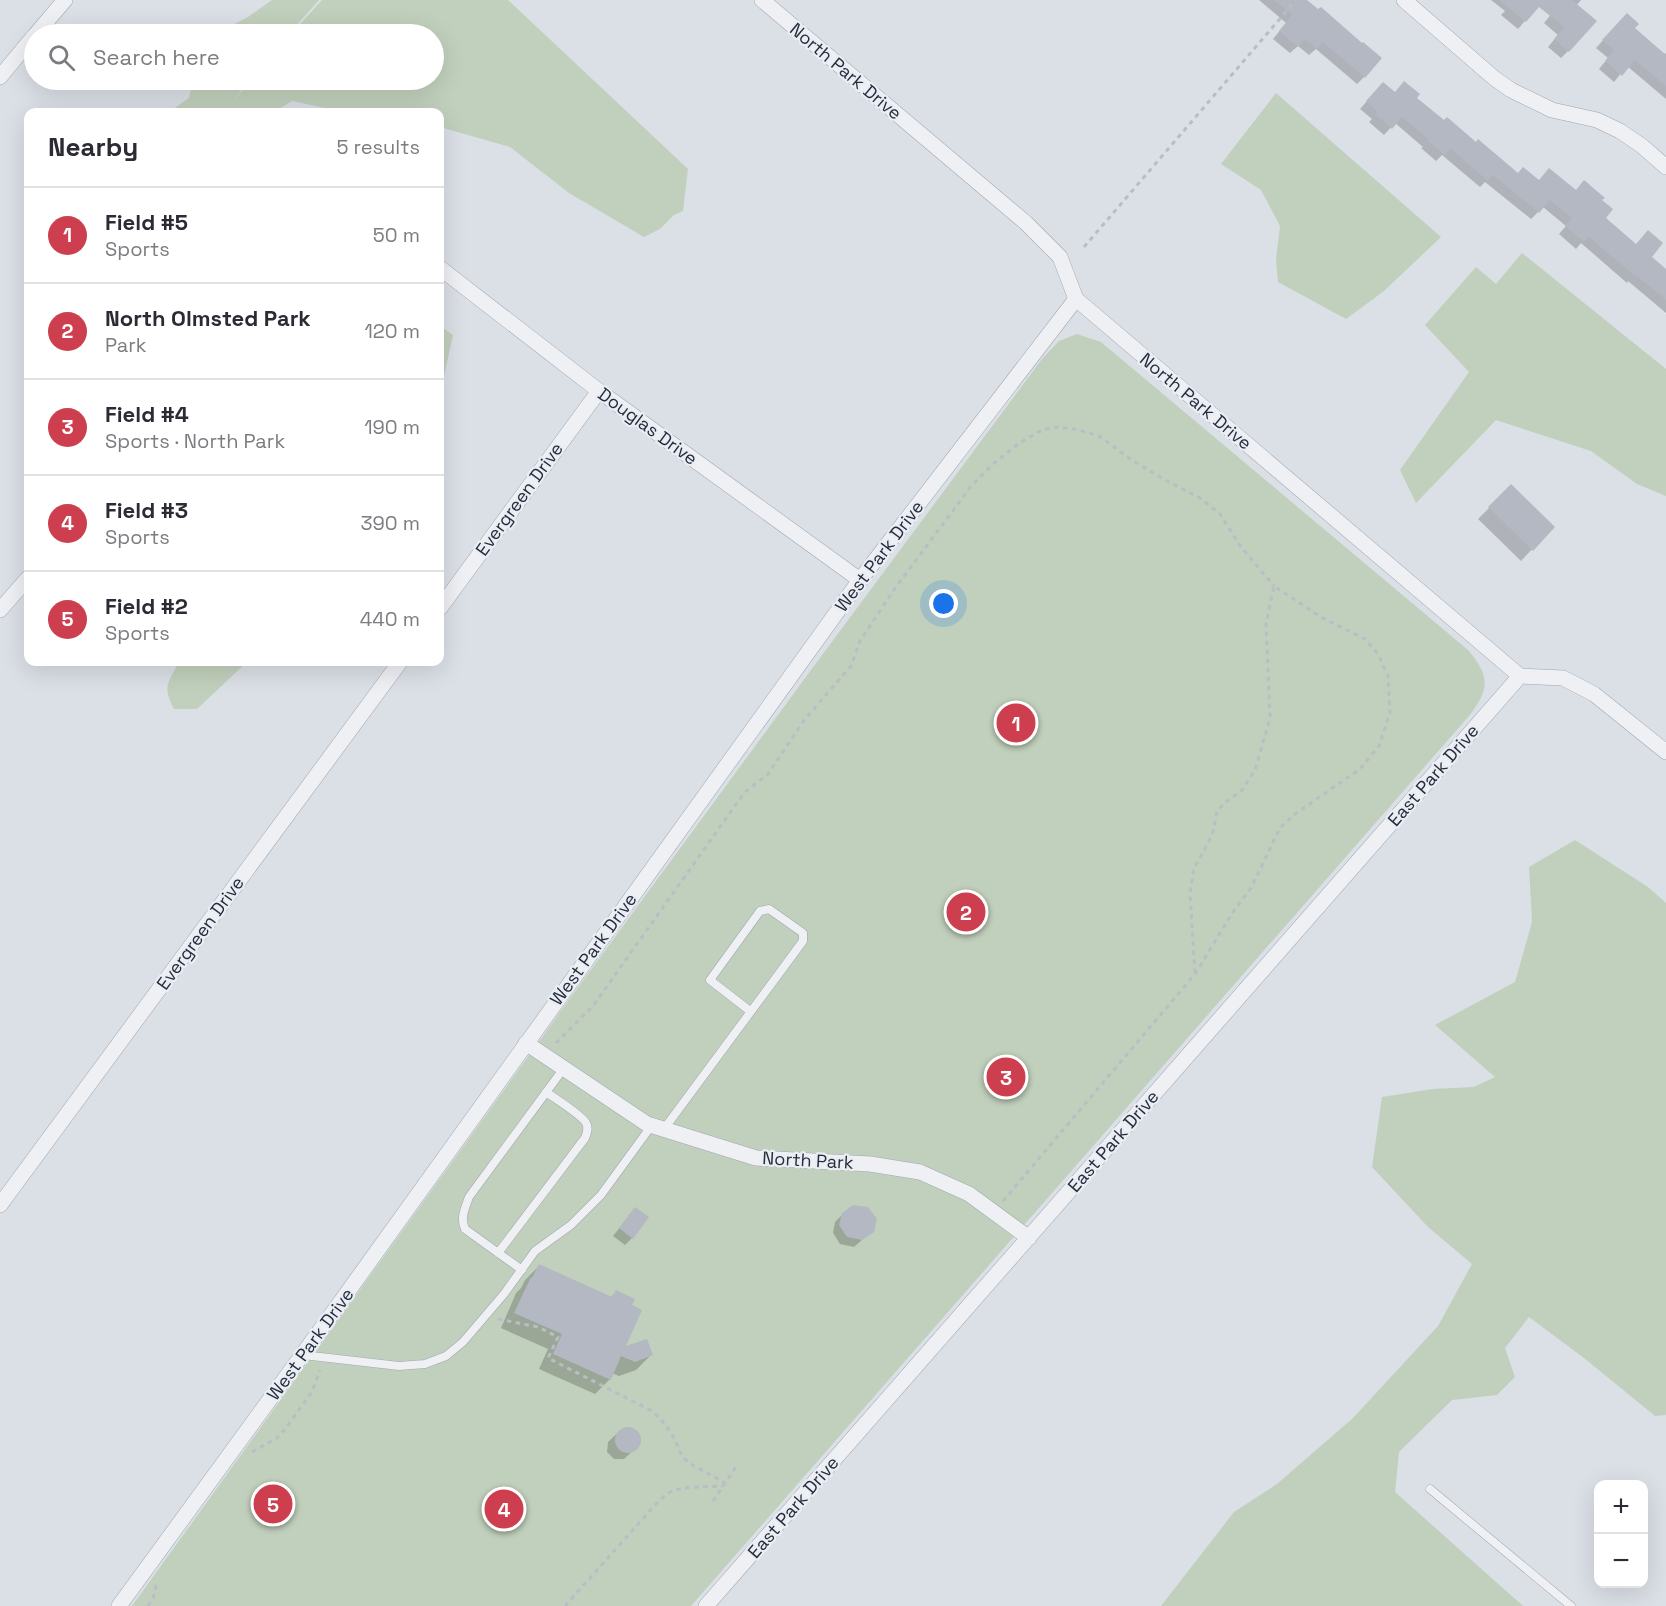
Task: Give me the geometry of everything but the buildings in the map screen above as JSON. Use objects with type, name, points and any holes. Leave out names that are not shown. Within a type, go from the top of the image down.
[{"type":"street","points":[[44,24],[65,0]]},
{"type":"street","name":"North Park Drive","points":[[762,0],[1026,223],[1060,257],[1076,299],[1520,676]]},
{"type":"street","points":[[1404,0],[1511,90],[1552,110],[1597,120],[1620,131],[1666,167]]},
{"type":"street","points":[[0,76],[24,48]]},
{"type":"street","name":"Douglas Drive","points":[[444,271],[599,391],[860,580]]},
{"type":"street","name":"West Park Drive","points":[[119,1606],[860,580],[1076,299]]},
{"type":"street","name":"Evergreen Drive","points":[[444,603],[599,391]]},
{"type":"street","points":[[0,610],[24,583]]},
{"type":"street","name":"Evergreen Drive","points":[[0,1205],[397,666]]},
{"type":"street","points":[[1520,676],[1563,678],[1594,694],[1666,752]]},
{"type":"street","name":"East Park Drive","points":[[706,1606],[1520,676]]},
{"type":"street","name":"North Park","points":[[526,1042],[647,1124],[756,1158],[870,1164],[920,1172],[969,1194],[1029,1238]]},
{"type":"lane","points":[[303,1354],[399,1366],[425,1364],[446,1356],[463,1342],[535,1251],[571,1226],[601,1195],[658,1127],[750,1011],[803,941],[803,933],[768,909],[760,911],[710,980],[750,1011]]},
{"type":"lane","points":[[522,1270],[465,1229],[462,1223],[463,1213],[469,1197],[564,1068]]},
{"type":"lane","points":[[498,1253],[585,1138],[588,1129],[580,1117],[546,1092]]},
{"type":"lane","points":[[1430,1489],[1571,1606]]},
{"type":"path","points":[[1084,247],[1296,0]]},
{"type":"path","points":[[556,1043],[593,1006],[744,793],[768,774],[804,719],[851,666],[860,641],[893,591],[972,485],[1018,444],[1038,432],[1053,427],[1075,429],[1099,436],[1156,475],[1200,498],[1220,514],[1241,547],[1274,586],[1319,616],[1365,639],[1378,654],[1388,676],[1390,713],[1379,746],[1360,768],[1295,814],[1280,828],[1251,888],[1233,912],[1195,974],[1002,1201]]},
{"type":"path","points":[[1195,974],[1190,893],[1194,868],[1213,832],[1217,811],[1242,790],[1255,770],[1270,718],[1266,624],[1274,586]]},
{"type":"path","points":[[485,1317],[538,1327],[558,1337],[548,1358],[652,1411],[672,1434],[682,1456],[724,1485]]},
{"type":"path","points":[[249,1453],[277,1438],[285,1429],[312,1392],[321,1368]]},
{"type":"path","points":[[713,1501],[736,1467]]},
{"type":"path","points":[[565,1606],[666,1495],[682,1489],[724,1485]]},
{"type":"path","points":[[148,1606],[158,1581]]},
{"type":"green space","points":[[272,0],[319,0],[298,24],[234,24]]},
{"type":"green space","points":[[322,0],[508,0],[688,169],[683,211],[674,215],[660,229],[644,237],[569,193],[510,147],[444,128],[444,108],[325,108],[292,101],[281,108],[175,108],[189,98],[191,90],[242,90],[231,103],[243,90],[444,90],[444,24],[300,24]]},
{"type":"green space","points":[[1276,93],[1441,237],[1384,291],[1346,319],[1278,282],[1276,259],[1280,226],[1261,190],[1221,164]]},
{"type":"green space","points":[[1522,253],[1666,369],[1666,496],[1637,484],[1591,451],[1496,420],[1416,503],[1400,470],[1469,372],[1425,325],[1476,267],[1496,284]]},
{"type":"green space","points":[[444,329],[453,335],[444,376]]},
{"type":"green space","points":[[1077,334],[1101,342],[1468,650],[1480,667],[1485,683],[1481,698],[1469,716],[691,1606],[132,1606],[579,986],[1042,359],[1059,341]]},
{"type":"green space","points":[[177,666],[243,666],[197,709],[174,709],[167,690]]},
{"type":"green space","points":[[1575,840],[1648,887],[1666,903],[1666,1415],[1655,1416],[1529,1317],[1505,1348],[1515,1377],[1497,1395],[1452,1400],[1399,1452],[1395,1492],[1523,1606],[1161,1606],[1234,1512],[1277,1484],[1353,1418],[1438,1326],[1472,1264],[1428,1227],[1372,1167],[1382,1097],[1433,1089],[1474,1087],[1495,1077],[1435,1025],[1515,982],[1532,922],[1529,867]]},
{"type":"place","name":"Field #5","points":[[1016,723]]},
{"type":"place","name":"North Olmsted Park","points":[[966,912]]},
{"type":"place","name":"Field #4","points":[[1006,1077]]},
{"type":"place","name":"Field #2","points":[[273,1504]]},
{"type":"place","name":"Field #3","points":[[504,1509]]}]
